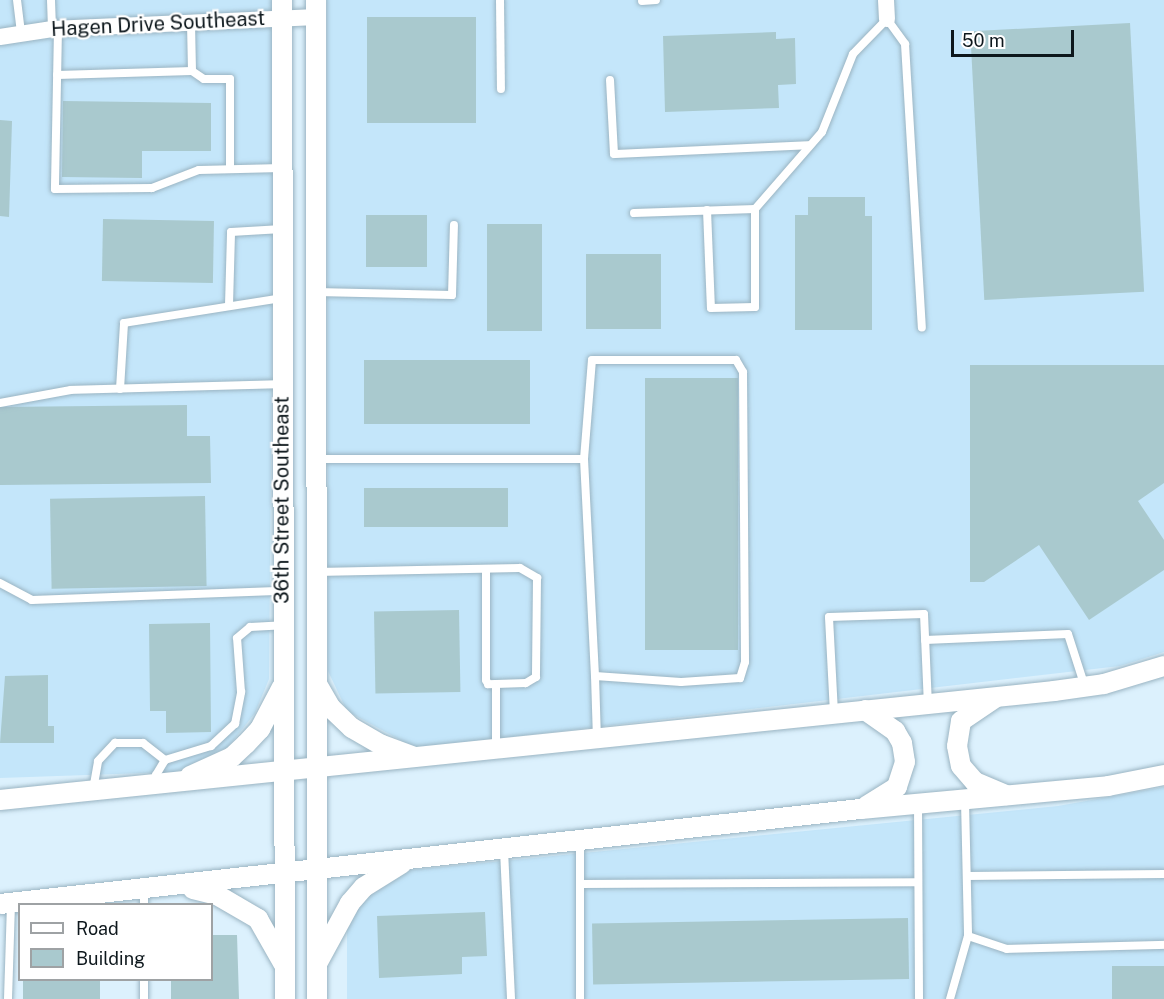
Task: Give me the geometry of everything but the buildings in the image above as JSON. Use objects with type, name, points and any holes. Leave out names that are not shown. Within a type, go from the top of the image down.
[{"type":"street","points":[[886,0],[887,19]]},
{"type":"street","name":"Hagen Drive Southeast","points":[[0,38],[55,29],[191,22],[282,8],[316,8]]},
{"type":"street","name":"36th Street Southeast","points":[[282,8],[285,999]]},
{"type":"street","name":"36th Street Southeast","points":[[316,8],[317,769],[315,870],[317,999]]},
{"type":"street","points":[[0,800],[286,773],[1084,687],[1164,666]]},
{"type":"street","points":[[316,684],[332,708],[352,728],[382,745],[418,758]]},
{"type":"street","points":[[178,782],[232,757],[260,729],[283,685]]},
{"type":"street","points":[[997,696],[961,721],[957,746],[961,766],[975,782],[1011,797]]},
{"type":"street","points":[[861,809],[897,787],[905,762],[902,743],[895,731],[865,710]]},
{"type":"street","points":[[6,903],[144,897],[179,886],[285,873],[861,809],[1011,797],[1117,785],[1164,775]]},
{"type":"street","points":[[316,965],[350,903],[364,887],[405,861]]},
{"type":"street","points":[[179,886],[217,895],[242,906],[258,919],[285,966]]},
{"type":"lane","points":[[17,0],[21,33]]},
{"type":"lane","points":[[51,0],[57,75],[55,189],[152,188],[199,170],[282,168]]},
{"type":"lane","points":[[500,0],[501,89]]},
{"type":"lane","points":[[642,1],[656,0]]},
{"type":"lane","points":[[707,210],[711,308],[755,307],[755,209],[822,132],[853,54],[887,19],[905,44],[922,327]]},
{"type":"lane","points":[[191,22],[192,71]]},
{"type":"lane","points":[[57,75],[192,71],[204,79],[230,79],[230,170]]},
{"type":"lane","points":[[610,80],[614,154],[809,146]]},
{"type":"lane","points":[[634,213],[755,209]]},
{"type":"lane","points":[[315,292],[452,295],[454,225]]},
{"type":"lane","points":[[230,305],[231,232],[282,229]]},
{"type":"lane","points":[[120,389],[124,323],[282,298]]},
{"type":"lane","points":[[595,676],[681,682],[740,678],[745,662],[743,372],[736,360],[592,360],[585,459],[597,738]]},
{"type":"lane","points":[[0,403],[71,390],[282,384]]},
{"type":"lane","points":[[315,459],[585,459]]},
{"type":"lane","points":[[316,572],[520,568],[537,578],[536,677],[526,683],[488,684],[486,680],[486,569]]},
{"type":"lane","points":[[0,583],[32,600],[283,591]]},
{"type":"lane","points":[[834,713],[829,617],[924,614],[928,704]]},
{"type":"lane","points":[[156,784],[156,775],[165,760],[196,752],[225,736],[235,724],[240,708],[237,638],[250,627],[283,625]]},
{"type":"lane","points":[[925,640],[1068,634],[1084,687]]},
{"type":"lane","points":[[496,684],[496,749]]},
{"type":"lane","points":[[93,790],[98,761],[115,743],[143,743],[165,760]]},
{"type":"lane","points":[[950,999],[968,936],[965,801]]},
{"type":"lane","points":[[918,804],[919,999]]},
{"type":"lane","points":[[580,841],[580,999]]},
{"type":"lane","points":[[504,850],[511,999]]},
{"type":"lane","points":[[967,876],[1164,874]]},
{"type":"lane","points":[[580,884],[918,882]]},
{"type":"lane","points":[[6,903],[8,999]]},
{"type":"lane","points":[[968,936],[1007,949],[1164,945]]},
{"type":"lane","points":[[144,981],[144,999]]},
{"type":"shaded area","points":[[0,0],[275,0],[269,679],[255,713],[228,747],[175,772],[0,778]]},
{"type":"shaded area","points":[[327,0],[1164,0],[1164,652],[1120,666],[415,748],[347,711],[328,671]]},
{"type":"shaded area","points":[[1164,787],[1164,999],[347,999],[347,930],[361,901],[411,870],[1058,806]]}]
